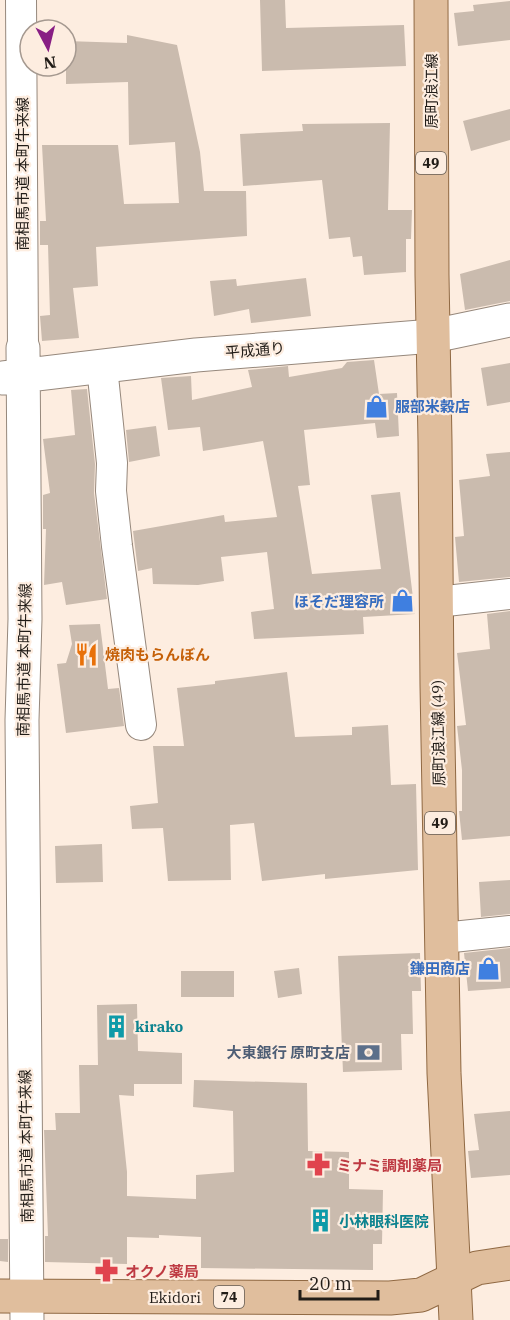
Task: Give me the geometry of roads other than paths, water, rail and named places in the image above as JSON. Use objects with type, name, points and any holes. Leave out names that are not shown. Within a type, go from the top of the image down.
[{"type":"main road","name":"原町浪江線","points":[[431,0],[433,331]]},
{"type":"main road","name":"原町浪江線 (49)","points":[[433,331],[444,1072],[456,1320]]},
{"type":"main road","name":"Ekidori","points":[[18,1304],[390,1298],[421,1295],[477,1268],[510,1263]]},
{"type":"street","name":"南相馬市道 本町牛来線","points":[[18,1304],[11,707],[25,619],[15,368],[21,0]]},
{"type":"street","name":"平成通り","points":[[15,368],[102,367],[433,331],[510,320]]},
{"type":"street","points":[[102,367],[112,463],[111,491],[141,725]]},
{"type":"street","points":[[436,602],[510,594]]},
{"type":"street","points":[[443,938],[510,931]]},
{"type":"place","name":"服部米穀店","points":[[377,406]]},
{"type":"place","name":"ほそだ理容所","points":[[402,601]]},
{"type":"place","name":"焼肉もらんぼん","points":[[87,654]]},
{"type":"place","name":"鎌田商店","points":[[488,968]]},
{"type":"place","name":"kirako","points":[[117,1026]]},
{"type":"place","name":"大東銀行 原町支店","points":[[368,1052]]},
{"type":"place","name":"ミナミ調剤薬局","points":[[319,1165]]},
{"type":"place","name":"小林眼科医院","points":[[321,1221]]},
{"type":"place","name":"オクノ薬局","points":[[107,1271]]}]
